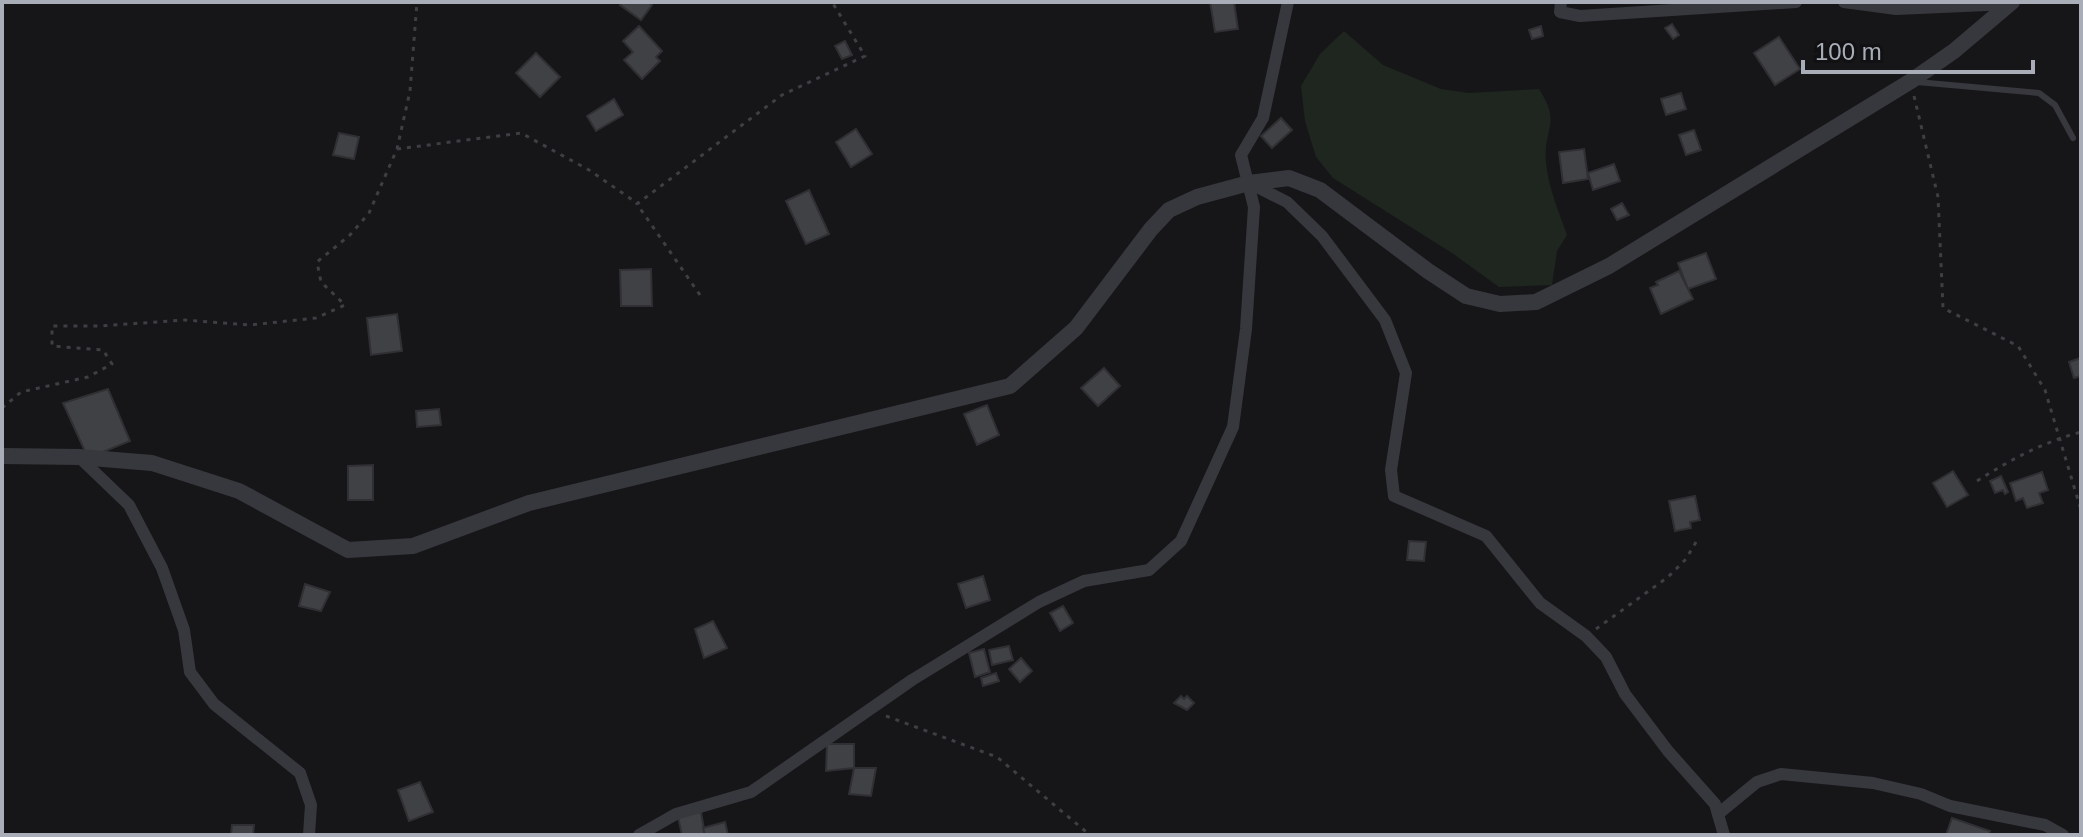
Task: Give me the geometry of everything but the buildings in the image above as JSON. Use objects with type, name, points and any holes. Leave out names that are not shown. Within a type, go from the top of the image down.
[{"type":"street","points":[[639,835],[676,814],[751,792],[912,680],[1039,602],[1084,581],[1149,570],[1181,541],[1233,427],[1246,329],[1254,207],[1241,155],[1263,118],[1288,2]]},
{"type":"street","points":[[1561,2],[1560,12],[1580,16],[1796,2]]},
{"type":"street","points":[[1844,2],[1896,9],[2011,3]]},
{"type":"street","points":[[2,456],[79,457],[152,463],[239,491],[348,550],[413,546],[529,503],[1010,386],[1076,328],[1169,210],[1197,197],[1249,183],[1289,178],[1320,190],[1466,296],[1500,304],[1536,302],[1609,266],[1911,81],[1954,51],[2011,3]]},
{"type":"street","points":[[1249,183],[1287,202],[1322,236],[1385,320],[1406,373],[1391,470],[1394,496],[1486,536],[1540,603],[1586,636],[1606,657],[1625,694],[1668,751],[1715,804],[1724,835]]},
{"type":"street","points":[[79,457],[129,505],[162,568],[184,630],[190,672],[214,704],[300,773],[311,805],[309,835]]},
{"type":"street","points":[[1718,814],[1757,782],[1781,774],[1873,783],[1921,794],[1950,806],[2045,825],[2063,835]]},
{"type":"lane","points":[[1911,81],[2039,93],[2055,105],[2073,138]]},
{"type":"path","points":[[2,408],[21,392],[88,377],[112,364],[103,350],[52,346],[52,326],[185,320],[250,325],[316,318],[345,305],[321,282],[317,262],[350,235],[369,213],[397,149],[410,91],[417,2]]},
{"type":"path","points":[[637,204],[782,95],[865,56],[832,2]]},
{"type":"path","points":[[1911,81],[1938,197],[1943,308],[2018,346],[2045,390],[2081,510]]},
{"type":"path","points":[[397,149],[521,133],[589,170],[637,204],[700,295]]},
{"type":"path","points":[[1977,481],[2006,463],[2059,438],[2081,432]]},
{"type":"path","points":[[1586,636],[1668,577],[1686,559],[1699,537]]},
{"type":"path","points":[[869,710],[997,757],[1090,835]]},
{"type":"shaded area","points":[[1344,31],[1383,65],[1441,89],[1469,93],[1539,89],[1551,119],[1546,151],[1547,171],[1567,235],[1557,251],[1552,285],[1499,287],[1452,253],[1333,178],[1316,157],[1305,121],[1301,86],[1320,54]]}]
